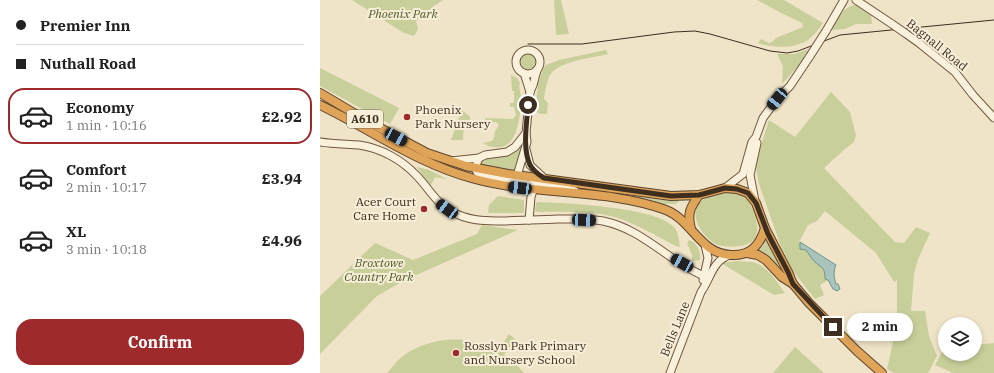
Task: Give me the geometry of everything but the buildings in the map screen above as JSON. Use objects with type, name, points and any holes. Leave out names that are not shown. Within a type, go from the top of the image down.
[{"type":"highway","name":"A610","points":[[320,93],[410,144],[449,161],[515,181],[538,182],[593,196],[635,202],[667,211],[675,215],[692,230],[711,250],[730,255],[747,253],[758,255],[766,260],[782,276],[793,284],[824,318],[857,351],[882,373]]},
{"type":"highway","name":"A610","points":[[321,106],[426,162],[476,180],[538,182],[660,196],[684,197],[699,195],[725,188],[737,189],[748,193],[756,203],[766,228],[793,284]]},
{"type":"highway","points":[[692,230],[689,212],[699,195]]},
{"type":"highway","points":[[747,253],[758,245],[766,228]]},
{"type":"street","points":[[725,188],[742,174],[752,142],[756,137],[763,118],[770,106],[790,86],[826,31],[844,0]]},
{"type":"street","name":"Bagnall Road","points":[[856,0],[919,43],[955,72],[994,118]]},
{"type":"street","points":[[529,220],[538,182],[530,166],[526,147],[526,133],[530,92],[540,62],[537,54],[531,51],[525,51],[518,56],[516,62],[518,68],[524,73],[531,74],[537,70]]},
{"type":"street","points":[[524,73],[530,92]]},
{"type":"street","points":[[449,161],[479,158],[485,155],[510,150],[526,133]]},
{"type":"street","points":[[756,137],[757,143],[750,175],[756,203]]},
{"type":"street","points":[[320,142],[360,145],[373,148],[397,159],[406,165],[418,177],[440,204],[459,215],[483,221],[596,220],[619,226],[645,238],[692,271],[704,276]]},
{"type":"street","points":[[515,181],[526,147]]},
{"type":"street","points":[[475,168],[479,158]]},
{"type":"street","name":"Bells Lane","points":[[701,292],[701,284],[708,258],[705,245]]},
{"type":"street","name":"Bells Lane","points":[[670,373],[701,292],[706,286],[713,267],[723,258],[730,255]]},
{"type":"green space","name":"Phoenix Park","points":[[352,0],[443,0],[416,21],[418,29],[414,36],[404,33]]},
{"type":"green space","points":[[554,0],[561,0],[569,34],[556,35]]},
{"type":"green space","points":[[757,0],[784,0],[823,23],[808,40],[796,45],[776,47],[758,43],[761,39],[769,43],[772,42],[776,38],[803,27],[802,23]]},
{"type":"green space","points":[[854,5],[860,6],[871,13],[872,24],[856,24],[845,29],[831,30],[843,12]]},
{"type":"green space","points":[[809,49],[799,65],[782,84],[783,66],[777,54],[794,54]]},
{"type":"green space","points":[[606,50],[608,54],[575,61],[559,67],[553,72],[548,80],[544,99],[548,103],[547,114],[540,114],[535,111],[538,84],[543,69],[546,65],[559,60]]},
{"type":"green space","points":[[528,53],[534,56],[537,62],[534,68],[528,71],[522,68],[519,62],[522,56]]},
{"type":"green space","points":[[320,68],[399,108],[390,124],[320,86]]},
{"type":"green space","points":[[511,75],[517,78],[520,83],[519,87],[521,96],[519,119],[515,134],[507,145],[501,147],[489,146],[483,143],[492,141],[499,124],[495,122],[485,123],[485,118],[513,119],[516,116],[514,107],[510,107],[510,103],[514,103],[514,91],[512,91]]},
{"type":"green space","points":[[831,92],[850,112],[856,135],[854,142],[824,168],[895,242],[904,243],[916,227],[930,233],[918,259],[914,274],[911,311],[925,311],[929,336],[937,356],[928,373],[894,373],[887,369],[897,324],[897,280],[894,282],[876,253],[825,211],[817,221],[808,225],[799,242],[800,249],[806,250],[816,263],[821,265],[828,280],[820,285],[824,295],[815,299],[793,271],[780,244],[759,184],[756,168],[757,158],[769,120],[795,137]]},
{"type":"green space","points":[[462,110],[470,117],[470,122],[464,123],[463,140],[451,140]]},
{"type":"green space","points":[[524,142],[516,171],[480,165],[483,159],[520,147]]},
{"type":"green space","points":[[417,167],[429,170],[447,179],[435,177],[430,187]]},
{"type":"green space","points":[[562,185],[664,200],[680,200],[676,204],[666,204],[664,206]]},
{"type":"green space","points":[[728,192],[743,195],[750,203],[757,224],[757,231],[756,237],[752,242],[746,245],[731,247],[716,244],[705,235],[697,222],[695,214],[696,208],[702,200]]},
{"type":"green space","points":[[498,196],[524,200],[524,212],[488,213],[489,205]]},
{"type":"green space","points":[[536,203],[609,207],[649,215],[664,220],[674,227],[680,247],[633,224],[608,215],[578,212],[538,212],[535,211]]},
{"type":"green space","name":"Broxtowe Country Park","points":[[482,225],[518,230],[405,280],[377,296],[320,354],[320,296],[375,243],[413,260],[477,234]]},
{"type":"green space","points":[[767,237],[779,263],[777,266],[765,254],[756,252],[763,246]]},
{"type":"green space","points":[[689,240],[692,241],[698,248],[700,260],[693,261],[687,243]]},
{"type":"green space","points":[[737,261],[754,262],[761,265],[773,276],[785,293],[774,295],[721,263]]},
{"type":"green space","name":"Rosslyn Park Primary and Nursery School","points":[[509,334],[515,339],[504,355],[514,362],[524,373],[387,373],[408,352],[423,345],[447,340],[463,340],[498,351]]},
{"type":"green space","points":[[994,343],[994,373],[953,373],[935,365],[938,359],[938,361],[982,361],[982,344]]},
{"type":"green space","points":[[795,347],[824,373],[773,373]]},
{"type":"water","points":[[800,242],[836,265],[834,277],[836,284],[838,284],[840,289],[837,291],[833,289],[828,280],[825,279],[822,268],[813,260],[806,250],[800,249]]},
{"type":"tram line","points":[[528,44],[582,44],[674,32],[695,31],[770,51],[787,53],[798,51],[840,35],[994,20]]},
{"type":"place","name":"Phoenix Park Nursery","points":[[407,117]]},
{"type":"place","name":"Acer Court Care Home","points":[[424,209]]},
{"type":"place","name":"Rosslyn Park Primary and Nursery School","points":[[456,353]]},
{"type":"route","points":[[528,105],[526,133],[528,159],[530,166],[544,178],[651,194],[684,197],[699,195],[725,188],[737,189],[748,193],[752,196],[756,203],[768,234],[793,284],[809,303],[833,327]]}]
